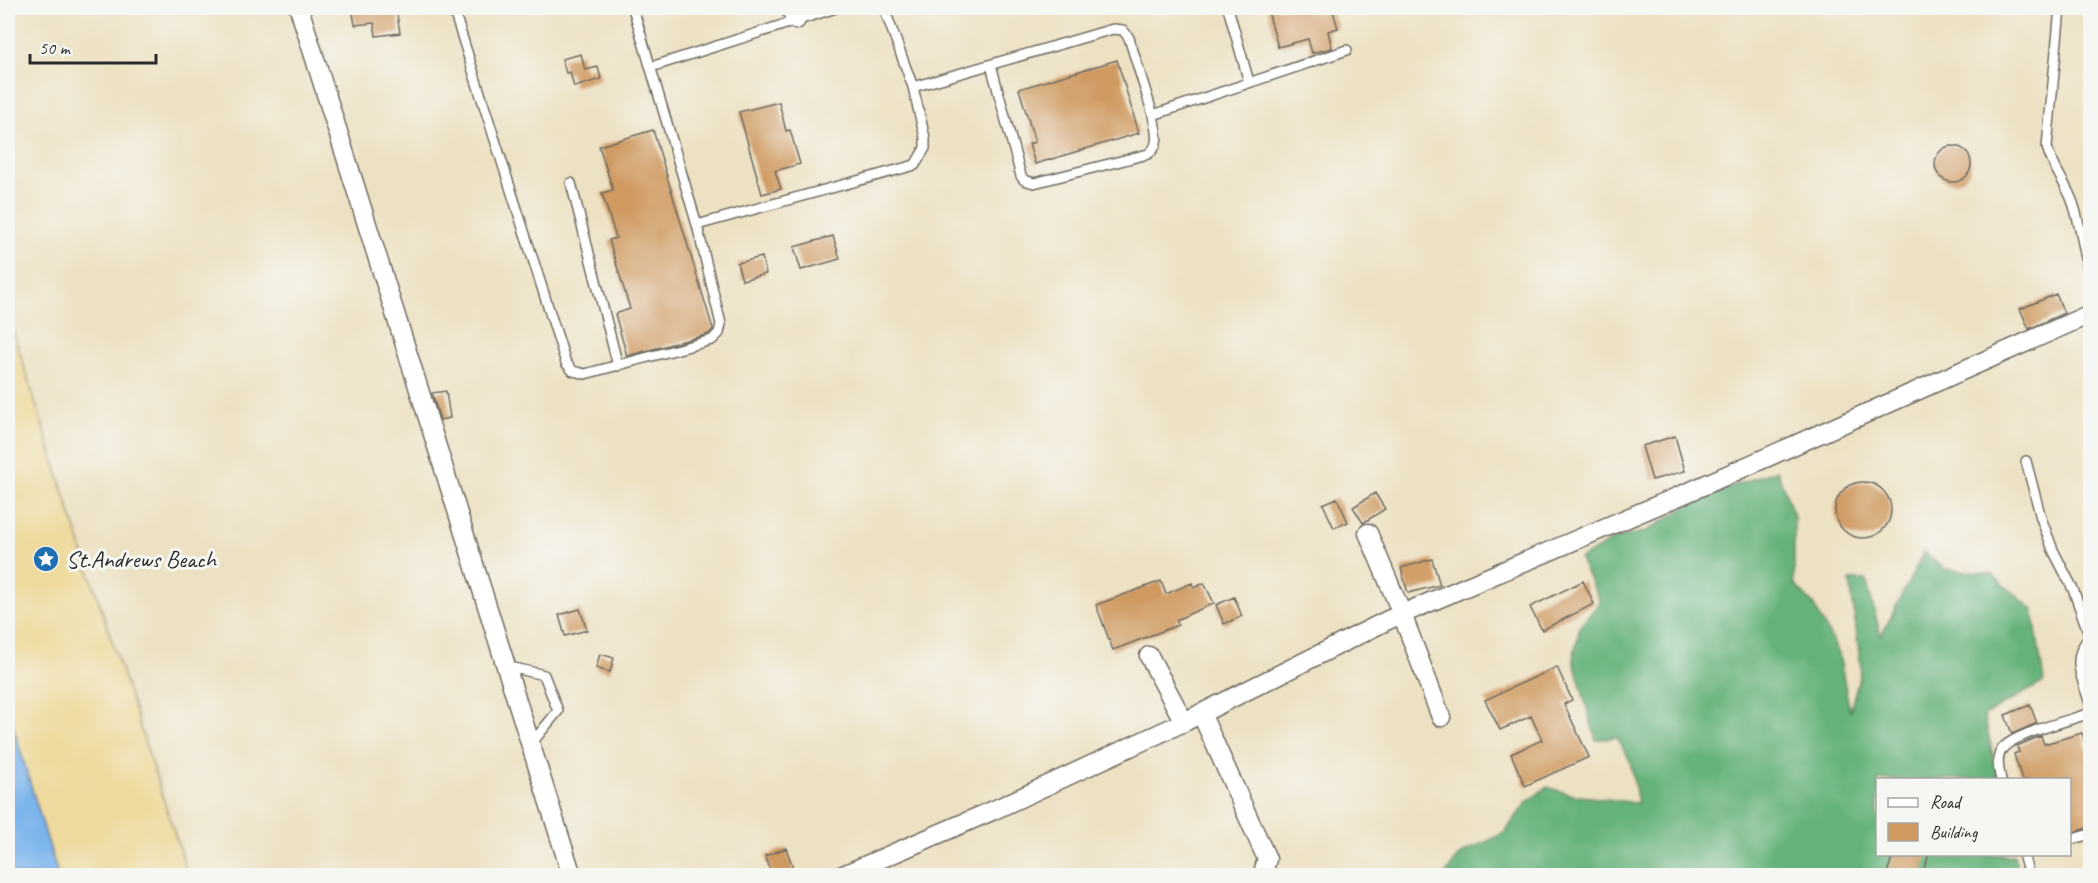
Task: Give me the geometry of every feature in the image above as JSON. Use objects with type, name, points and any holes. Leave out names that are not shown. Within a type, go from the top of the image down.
[{"type":"street","points":[[300,8],[572,876]]},
{"type":"street","points":[[841,876],[994,810],[1184,722],[1402,614],[1691,491],[2091,314]]},
{"type":"street","points":[[1368,533],[1441,717]]},
{"type":"street","points":[[1149,656],[1184,722]]},
{"type":"street","points":[[1201,713],[1267,859],[1263,873]]},
{"type":"lane","points":[[453,8],[566,363],[573,371],[585,374],[712,340],[721,324],[697,225],[633,8]]},
{"type":"lane","points":[[651,67],[793,14],[836,8]]},
{"type":"lane","points":[[697,225],[915,165],[925,148],[925,138],[913,87],[884,8]]},
{"type":"lane","points":[[1228,8],[1249,82]]},
{"type":"lane","points":[[2060,8],[2047,147],[2073,205],[2091,281]]},
{"type":"lane","points":[[913,87],[991,64],[1118,28],[1123,30],[1129,38],[1153,115],[1157,140],[1153,151],[1034,183],[1029,182],[1021,176],[991,64]]},
{"type":"lane","points":[[1153,115],[1347,50]]},
{"type":"lane","points":[[572,183],[618,366]]},
{"type":"lane","points":[[2026,461],[2041,518],[2053,550],[2073,589],[2090,637],[2082,646],[2078,659],[2091,704]]},
{"type":"lane","points":[[506,666],[544,675],[558,711],[531,745]]},
{"type":"lane","points":[[2001,778],[1998,758],[2002,748],[2013,739],[2091,713]]},
{"type":"lane","points":[[2071,840],[2091,834]]},
{"type":"lane","points":[[2023,856],[2029,876]]},
{"type":"green space","points":[[1777,470],[1794,516],[1794,584],[1813,604],[1839,654],[1850,712],[1861,669],[1850,580],[1866,580],[1881,636],[1924,552],[1944,569],[1991,574],[2033,610],[2044,682],[1984,715],[1998,778],[1876,778],[1876,856],[2014,856],[2019,875],[1444,876],[1461,854],[1504,833],[1527,802],[1547,787],[1573,795],[1638,803],[1630,761],[1617,737],[1596,740],[1573,659],[1580,626],[1600,602],[1580,559],[1614,539],[1647,531],[1702,497]]},
{"type":"sand","name":"St.Andrews Beach","points":[[8,314],[188,875],[58,875],[8,710]]},
{"type":"water","points":[[8,710],[58,875],[8,875]]},
{"type":"building","points":[[352,8],[396,8],[400,33],[376,36],[374,23],[355,25]]},
{"type":"building","points":[[1267,8],[1332,8],[1338,28],[1328,31],[1332,48],[1312,53],[1308,39],[1278,47]]},
{"type":"building","points":[[581,54],[585,70],[598,67],[601,79],[574,87],[570,72],[566,73],[562,59]]},
{"type":"building","points":[[1117,60],[1139,133],[1035,164],[1029,144],[1035,142],[1019,89]]},
{"type":"building","points":[[779,102],[786,131],[790,130],[800,164],[775,171],[781,189],[762,194],[739,112]]},
{"type":"building","points":[[653,130],[713,329],[709,334],[627,356],[615,314],[630,309],[609,240],[616,238],[602,193],[613,190],[599,146]]},
{"type":"building","points":[[1953,146],[1966,151],[1971,164],[1966,177],[1953,182],[1940,177],[1935,164],[1940,151]]},
{"type":"building","points":[[833,236],[840,259],[801,270],[794,247]]},
{"type":"building","points":[[762,257],[766,274],[742,280],[737,263]]},
{"type":"building","points":[[2056,294],[2064,313],[2029,329],[2020,309]]},
{"type":"building","points":[[446,391],[450,418],[440,420],[432,393]]},
{"type":"building","points":[[1675,436],[1685,471],[1652,480],[1642,446]]},
{"type":"building","points":[[1863,482],[1874,484],[1883,490],[1889,499],[1891,510],[1889,521],[1883,530],[1874,536],[1863,538],[1852,536],[1843,530],[1837,521],[1835,510],[1837,499],[1843,490],[1852,484]]},
{"type":"building","points":[[1375,493],[1385,509],[1363,523],[1353,507]]},
{"type":"building","points":[[1337,498],[1348,522],[1334,528],[1323,504]]},
{"type":"building","points":[[1432,559],[1440,585],[1408,593],[1401,568]]},
{"type":"building","points":[[1161,581],[1166,594],[1192,583],[1194,588],[1204,583],[1214,603],[1176,620],[1178,625],[1113,650],[1096,605]]},
{"type":"building","points":[[1583,581],[1594,604],[1542,630],[1530,607]]},
{"type":"building","points":[[1234,597],[1242,616],[1224,624],[1216,605]]},
{"type":"building","points":[[580,609],[587,630],[565,636],[559,615]]},
{"type":"building","points":[[600,654],[614,658],[610,672],[596,668]]},
{"type":"building","points":[[1557,667],[1572,700],[1564,704],[1589,757],[1525,786],[1511,754],[1542,740],[1531,716],[1500,730],[1485,700]]},
{"type":"building","points":[[2030,705],[2037,723],[2012,734],[2005,715]]},
{"type":"building","points":[[2082,733],[2091,761],[2091,827],[2071,833],[2071,778],[2021,778],[2014,754],[2019,752],[2017,746],[2041,736],[2044,744]]},
{"type":"building","points":[[786,848],[794,870],[780,876],[772,876],[765,856]]},
{"type":"building","points":[[1893,856],[1929,856],[1921,876],[1886,876]]},
{"type":"place","name":"St.Andrews Beach","points":[[46,559]]}]
